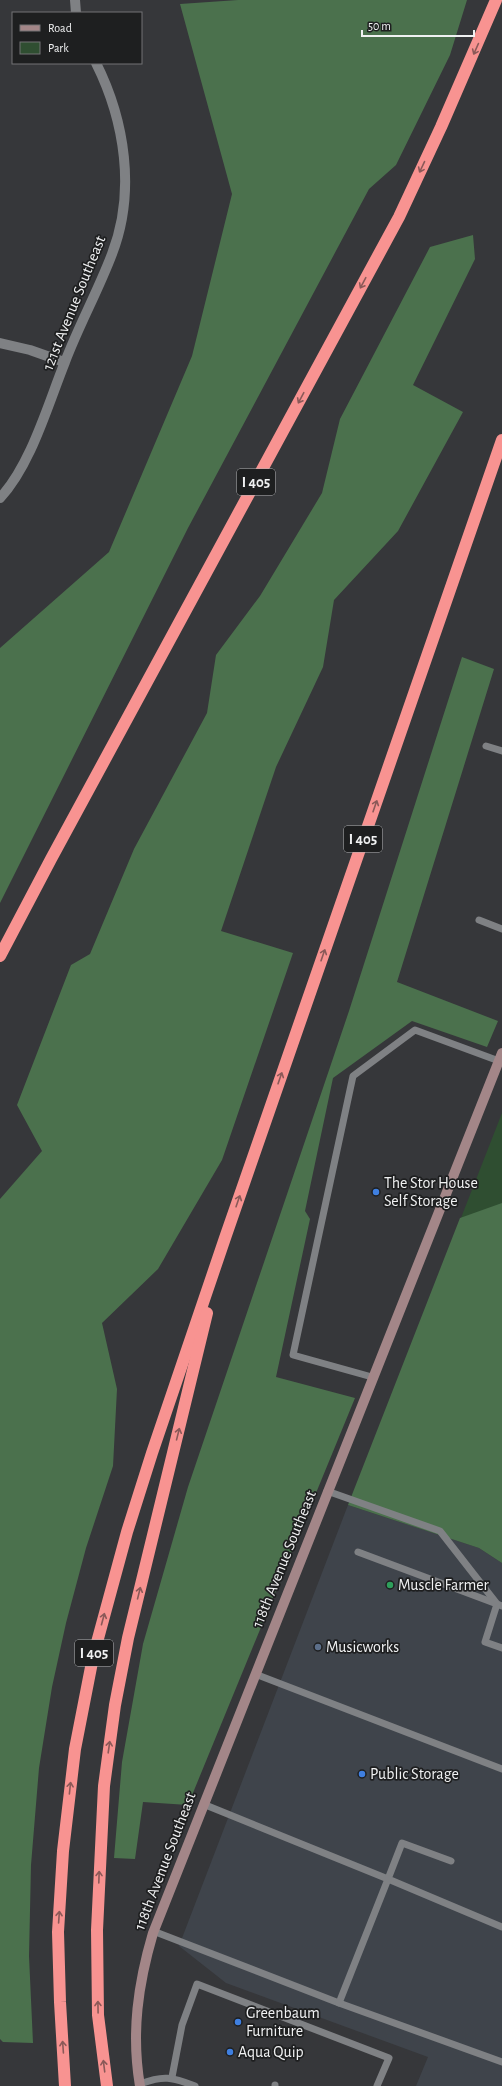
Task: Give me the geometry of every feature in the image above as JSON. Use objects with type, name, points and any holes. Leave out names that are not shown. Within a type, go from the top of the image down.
[{"type":"highway","name":"I 405","points":[[0,956],[50,859],[399,217],[441,127],[496,0]]},
{"type":"highway","name":"I 405","points":[[65,2086],[58,1932],[63,1851],[75,1749],[93,1657],[126,1532],[225,1238],[502,440]]},
{"type":"highway","points":[[107,2086],[98,2015],[97,1930],[104,1786],[115,1705],[128,1638],[225,1238]]},
{"type":"street","points":[[75,0],[76,12]]},
{"type":"street","name":"121st Avenue Southeast","points":[[0,498],[24,462],[42,422],[64,362],[113,253],[120,228],[125,196],[123,143],[116,113],[106,82],[97,64]]},
{"type":"street","points":[[0,343],[30,350],[64,362]]},
{"type":"street","name":"118th Avenue Southeast","points":[[140,2085],[136,2047],[139,1990],[154,1931],[254,1674],[500,1057]]},
{"type":"lane","points":[[486,746],[502,751]]},
{"type":"lane","points":[[479,920],[502,929]]},
{"type":"lane","points":[[372,1377],[293,1355],[353,1076],[415,1030],[500,1057]]},
{"type":"lane","points":[[327,1491],[440,1531],[500,1605]]},
{"type":"lane","points":[[358,1552],[500,1605]]},
{"type":"lane","points":[[500,1605],[485,1642],[502,1648]]},
{"type":"lane","points":[[254,1674],[502,1769]]},
{"type":"lane","points":[[203,1804],[388,1879],[502,1928]]},
{"type":"lane","points":[[339,2003],[402,1843],[451,1861]]},
{"type":"lane","points":[[154,1931],[339,2003],[502,2062]]},
{"type":"lane","points":[[172,2077],[182,2025],[197,1984],[389,2058],[377,2086]]},
{"type":"lane","points":[[140,2085],[155,2078],[172,2077],[195,2086]]},
{"type":"shaded area","points":[[348,1505],[479,1548],[502,1563],[502,2086],[416,2086],[428,2057],[226,1983],[179,1946]]},
{"type":"green space","points":[[238,0],[467,0],[450,55],[396,165],[369,189],[188,528],[0,903],[0,648],[109,552],[192,356],[232,194],[180,4]]},
{"type":"green space","points":[[473,235],[475,259],[413,385],[463,412],[398,531],[334,600],[323,667],[276,767],[221,931],[293,953],[222,1160],[158,1269],[102,1323],[117,1389],[113,1466],[86,1548],[66,1623],[52,1687],[39,1768],[31,1865],[29,1956],[33,2043],[3,2042],[0,2039],[0,1199],[42,1151],[17,1105],[71,965],[90,954],[134,849],[207,713],[216,655],[260,596],[322,493],[340,419],[430,247]]},
{"type":"green space","points":[[462,657],[494,669],[397,982],[498,1021],[487,1047],[412,1021],[333,1078],[305,1211],[310,1219],[276,1377],[355,1398],[188,1805],[143,1802],[135,1859],[114,1858],[122,1762],[143,1644],[188,1487],[349,1011]]},
{"type":"green space","points":[[502,1113],[502,1293],[441,1269]]},
{"type":"green space","points":[[502,1203],[502,1563],[479,1548],[348,1505],[460,1218]]},
{"type":"place","name":"The Stor House Self Storage","points":[[376,1192]]},
{"type":"place","name":"Muscle Farmer","points":[[390,1585]]},
{"type":"place","name":"Musicworks","points":[[318,1647]]},
{"type":"place","name":"Public Storage","points":[[362,1774]]},
{"type":"place","name":"Greenbaum Furniture","points":[[238,2022]]},
{"type":"place","name":"Aqua Quip","points":[[230,2052]]}]
